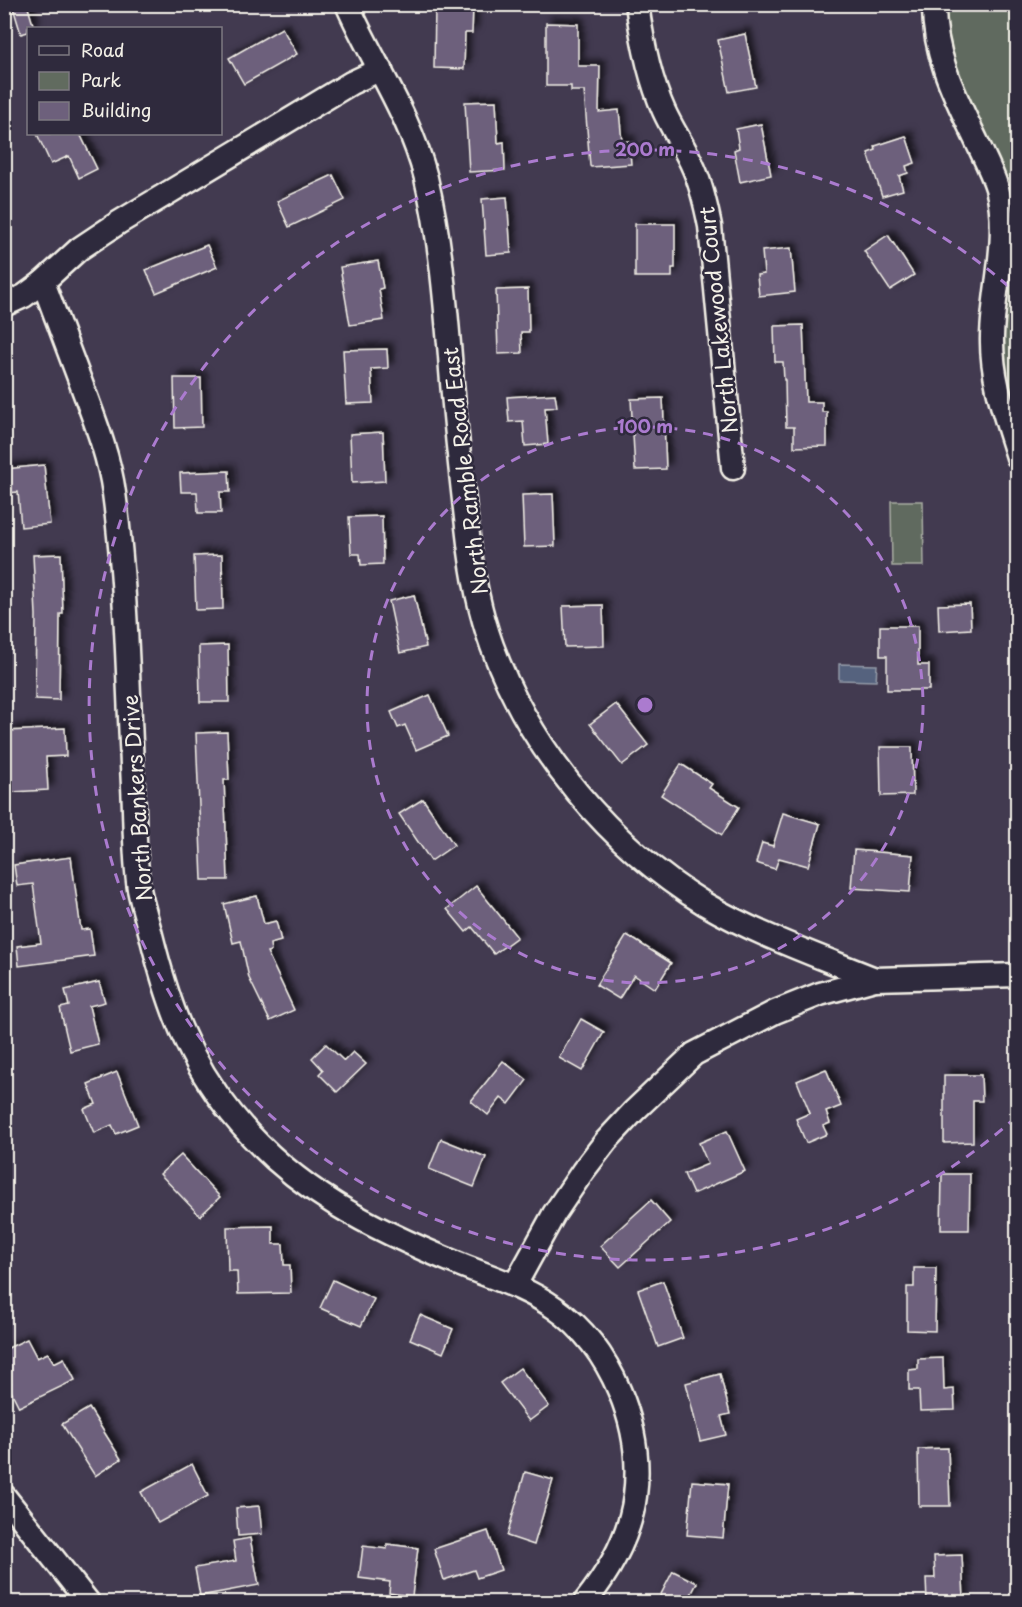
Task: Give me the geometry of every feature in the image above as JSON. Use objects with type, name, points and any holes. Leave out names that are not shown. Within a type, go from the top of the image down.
[{"type":"street","name":"North Ramble Road East","points":[[347,4],[407,122],[425,175],[445,288],[468,536],[475,582],[492,645],[521,710],[548,754],[582,798],[623,842],[670,880],[705,903],[748,926],[875,979]]},
{"type":"street","name":"North Lakewood Court","points":[[638,4],[641,34],[664,111],[694,167],[706,202],[733,468]]},
{"type":"street","points":[[934,4],[936,38],[945,72],[992,173],[1001,204],[1002,233],[993,319],[992,357],[1001,404],[1017,457]]},
{"type":"street","points":[[4,305],[24,296],[79,249],[118,223],[351,83],[381,69]]},
{"type":"street","name":"North Bankers Drive","points":[[43,282],[100,433],[113,490],[120,554],[139,888],[165,983],[188,1048],[232,1115],[281,1166],[314,1192],[385,1232],[461,1265],[515,1285],[557,1309],[578,1327],[596,1348],[609,1370],[629,1421],[635,1448],[635,1497],[629,1524],[609,1569],[585,1602]]},
{"type":"street","points":[[515,1285],[554,1215],[606,1141],[694,1054],[775,1012],[820,994],[875,979],[1017,975]]},
{"type":"street","points":[[4,1496],[88,1602]]},
{"type":"green space","points":[[934,5],[1017,5],[1017,457],[1001,404],[1002,233]]},
{"type":"green space","points":[[891,501],[923,501],[924,566],[892,566]]},
{"type":"water","points":[[839,664],[877,665],[876,681],[839,680]]},
{"type":"building","points":[[12,4],[27,4],[34,27],[27,27],[27,32],[21,34]]},
{"type":"building","points":[[435,6],[473,7],[472,33],[465,33],[464,69],[434,68]]},
{"type":"building","points":[[546,23],[578,24],[578,66],[600,66],[599,112],[619,110],[622,142],[629,141],[631,164],[590,166],[584,91],[571,91],[571,86],[546,86]]},
{"type":"building","points":[[282,28],[297,54],[244,84],[229,58]]},
{"type":"building","points":[[745,34],[756,87],[729,92],[718,40]]},
{"type":"building","points":[[496,101],[498,143],[504,142],[505,170],[469,172],[465,102]]},
{"type":"building","points":[[761,124],[771,175],[740,182],[734,150],[739,148],[736,129]]},
{"type":"building","points":[[37,135],[80,135],[97,169],[79,178],[69,156],[51,164]]},
{"type":"building","points":[[906,136],[915,163],[906,166],[908,173],[899,176],[903,190],[882,196],[868,153],[876,150],[875,146]]},
{"type":"building","points":[[333,175],[345,200],[289,227],[277,201]]},
{"type":"building","points":[[507,197],[511,253],[486,255],[482,199]]},
{"type":"building","points":[[635,224],[675,224],[675,268],[672,268],[672,277],[635,277]]},
{"type":"building","points":[[888,235],[914,275],[890,290],[864,251]]},
{"type":"building","points":[[207,245],[217,267],[156,293],[146,270]]},
{"type":"building","points":[[791,248],[795,292],[759,296],[757,275],[764,274],[762,251]]},
{"type":"building","points":[[378,261],[383,288],[379,289],[384,320],[350,325],[340,267]]},
{"type":"building","points":[[528,289],[529,332],[521,332],[522,353],[498,354],[496,290]]},
{"type":"building","points":[[803,325],[806,402],[822,402],[822,412],[827,412],[827,446],[794,447],[794,427],[786,427],[783,362],[775,362],[774,326]]},
{"type":"building","points":[[387,349],[388,368],[371,369],[373,403],[346,404],[343,350]]},
{"type":"building","points":[[174,378],[201,378],[202,427],[175,428]]},
{"type":"building","points":[[555,394],[557,407],[545,408],[548,444],[525,446],[523,421],[509,422],[507,397]]},
{"type":"building","points":[[663,398],[666,469],[635,470],[631,399]]},
{"type":"building","points":[[383,432],[385,481],[352,483],[350,434]]},
{"type":"building","points":[[44,465],[50,524],[21,527],[18,492],[7,493],[5,469]]},
{"type":"building","points":[[229,471],[230,492],[220,492],[221,513],[198,513],[197,492],[181,492],[180,473]]},
{"type":"building","points":[[553,494],[555,546],[524,547],[522,495]]},
{"type":"building","points":[[382,516],[383,564],[361,565],[360,554],[351,554],[349,517]]},
{"type":"building","points":[[61,554],[63,614],[60,614],[59,700],[35,699],[36,615],[33,555]]},
{"type":"building","points":[[222,555],[223,609],[196,610],[194,556]]},
{"type":"building","points":[[414,595],[426,647],[400,653],[389,601]]},
{"type":"building","points":[[970,604],[971,629],[939,631],[938,605]]},
{"type":"building","points":[[603,605],[604,646],[565,647],[563,606]]},
{"type":"building","points":[[880,626],[918,626],[918,665],[929,665],[929,690],[887,690],[887,656],[880,656]]},
{"type":"building","points":[[228,645],[229,702],[200,702],[199,646]]},
{"type":"building","points":[[430,695],[448,736],[416,750],[405,725],[398,728],[391,712]]},
{"type":"building","points":[[616,704],[648,745],[622,765],[590,724]]},
{"type":"building","points":[[65,728],[66,756],[46,757],[48,790],[12,792],[8,731]]},
{"type":"building","points":[[227,732],[229,780],[224,780],[228,880],[202,880],[196,733]]},
{"type":"building","points":[[880,747],[912,747],[913,795],[881,796]]},
{"type":"building","points":[[681,764],[712,784],[709,788],[739,807],[722,835],[661,795]]},
{"type":"building","points":[[423,799],[454,845],[431,861],[399,814]]},
{"type":"building","points":[[783,813],[820,824],[808,866],[779,858],[775,869],[756,863],[762,843],[773,846]]},
{"type":"building","points":[[854,850],[913,855],[910,892],[851,888]]},
{"type":"building","points":[[71,857],[81,930],[90,929],[94,956],[19,966],[17,946],[41,943],[33,884],[17,886],[14,865]]},
{"type":"building","points":[[476,886],[517,937],[494,954],[472,927],[466,932],[447,909]]},
{"type":"building","points":[[257,896],[264,924],[276,921],[281,941],[270,944],[271,951],[267,952],[294,1010],[270,1021],[249,978],[241,941],[233,943],[224,904]]},
{"type":"building","points":[[627,935],[671,963],[655,989],[634,975],[619,999],[596,985]]},
{"type":"building","points":[[99,982],[105,1002],[89,1006],[98,1044],[70,1051],[60,1008],[69,1006],[65,990]]},
{"type":"building","points":[[581,1019],[604,1032],[582,1071],[559,1058]]},
{"type":"building","points":[[326,1044],[344,1061],[353,1052],[366,1064],[337,1092],[319,1074],[323,1070],[312,1058]]},
{"type":"building","points":[[503,1061],[527,1080],[509,1104],[501,1098],[488,1115],[471,1101]]},
{"type":"building","points":[[826,1069],[841,1106],[826,1112],[830,1123],[823,1126],[827,1134],[806,1143],[796,1119],[810,1113],[797,1081]]},
{"type":"building","points":[[117,1072],[138,1125],[116,1134],[112,1125],[94,1133],[84,1109],[96,1104],[88,1084]]},
{"type":"building","points":[[944,1075],[981,1075],[982,1101],[973,1101],[973,1142],[944,1143]]},
{"type":"building","points":[[727,1131],[745,1171],[693,1194],[684,1174],[708,1164],[699,1143]]},
{"type":"building","points":[[441,1139],[486,1157],[474,1187],[429,1169]]},
{"type":"building","points":[[181,1155],[220,1197],[200,1216],[160,1174]]},
{"type":"building","points":[[942,1174],[970,1174],[969,1230],[941,1230]]},
{"type":"building","points":[[651,1200],[670,1222],[620,1267],[600,1246]]},
{"type":"building","points":[[273,1226],[273,1244],[283,1244],[284,1265],[290,1265],[291,1293],[238,1294],[237,1271],[228,1271],[227,1227]]},
{"type":"building","points":[[914,1268],[936,1268],[935,1331],[907,1330],[907,1287],[914,1287]]},
{"type":"building","points":[[333,1280],[374,1299],[361,1326],[320,1308]]},
{"type":"building","points":[[663,1281],[683,1338],[658,1347],[638,1290]]},
{"type":"building","points":[[420,1315],[453,1329],[443,1353],[410,1339]]},
{"type":"building","points":[[27,1339],[37,1358],[48,1353],[54,1363],[64,1358],[75,1380],[19,1407],[8,1385],[11,1383],[4,1370],[4,1350]]},
{"type":"building","points":[[943,1358],[944,1390],[954,1389],[955,1410],[920,1411],[919,1390],[909,1390],[909,1370],[918,1369],[918,1359]]},
{"type":"building","points":[[520,1368],[549,1406],[529,1421],[500,1383]]},
{"type":"building","points":[[720,1374],[730,1414],[721,1416],[726,1435],[700,1441],[686,1383]]},
{"type":"building","points":[[89,1408],[121,1459],[95,1476],[62,1424]]},
{"type":"building","points":[[948,1448],[950,1506],[919,1506],[918,1449]]},
{"type":"building","points":[[192,1464],[208,1496],[158,1523],[141,1492]]},
{"type":"building","points":[[525,1472],[553,1480],[534,1545],[507,1536]]},
{"type":"building","points":[[692,1481],[728,1484],[723,1538],[687,1535]]},
{"type":"building","points":[[259,1506],[262,1534],[238,1536],[236,1508]]},
{"type":"building","points":[[488,1531],[501,1570],[477,1578],[474,1570],[444,1580],[434,1549]]},
{"type":"building","points":[[250,1538],[259,1585],[200,1596],[195,1568],[236,1561],[233,1541]]},
{"type":"building","points":[[387,1544],[418,1548],[412,1596],[389,1593],[390,1582],[359,1578],[363,1546],[387,1549]]},
{"type":"building","points":[[962,1555],[964,1602],[927,1602],[926,1578],[935,1578],[934,1556]]},
{"type":"building","points":[[673,1571],[697,1583],[687,1602],[657,1602]]}]
